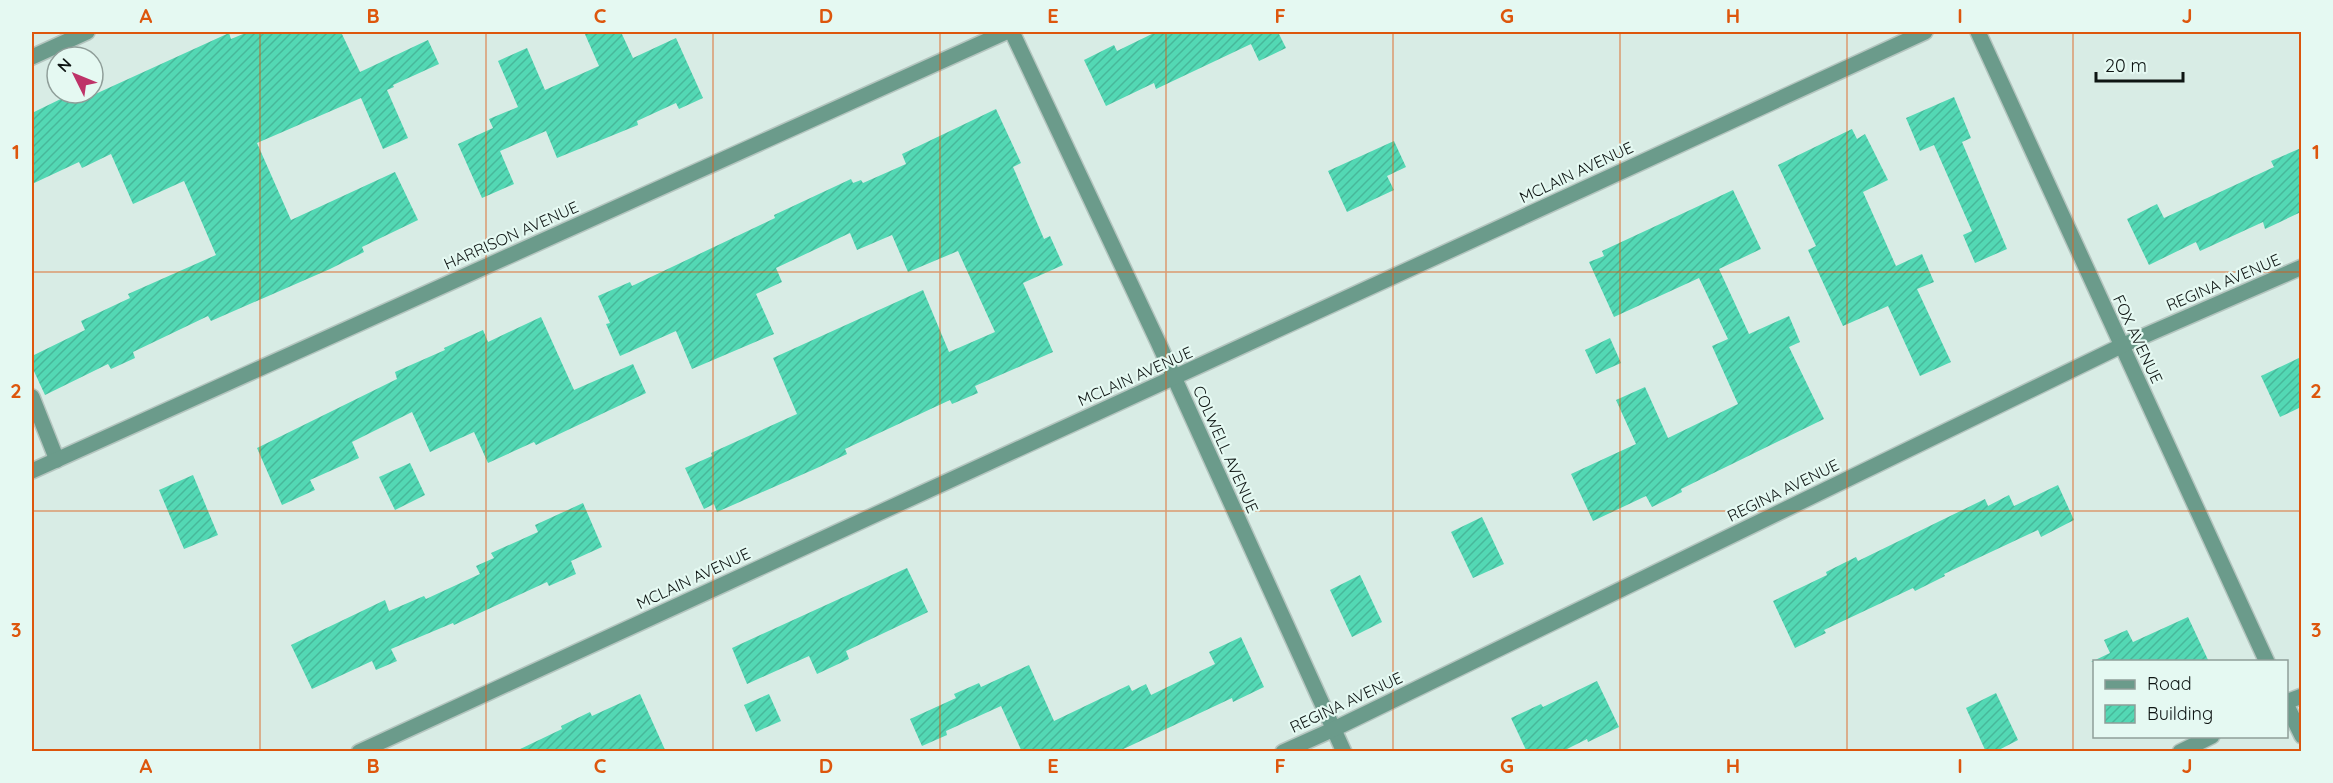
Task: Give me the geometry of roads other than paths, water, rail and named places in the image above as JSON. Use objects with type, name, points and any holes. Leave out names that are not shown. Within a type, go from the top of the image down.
[{"type":"street","points":[[32,57],[87,32]]},
{"type":"street","name":"HARRISON AVENUE","points":[[32,471],[1006,32]]},
{"type":"street","name":"COLWELL AVENUE","points":[[1012,32],[1174,378],[1344,752]]},
{"type":"street","name":"MCLAIN AVENUE","points":[[359,752],[1925,32]]},
{"type":"street","name":"FOX AVENUE","points":[[1977,32],[2266,660]]},
{"type":"street","name":"REGINA AVENUE","points":[[1283,752],[2121,346],[2301,267]]},
{"type":"street","points":[[32,397],[57,460]]},
{"type":"street","points":[[2288,707],[2301,736]]},
{"type":"street","points":[[2180,752],[2208,738]]}]
